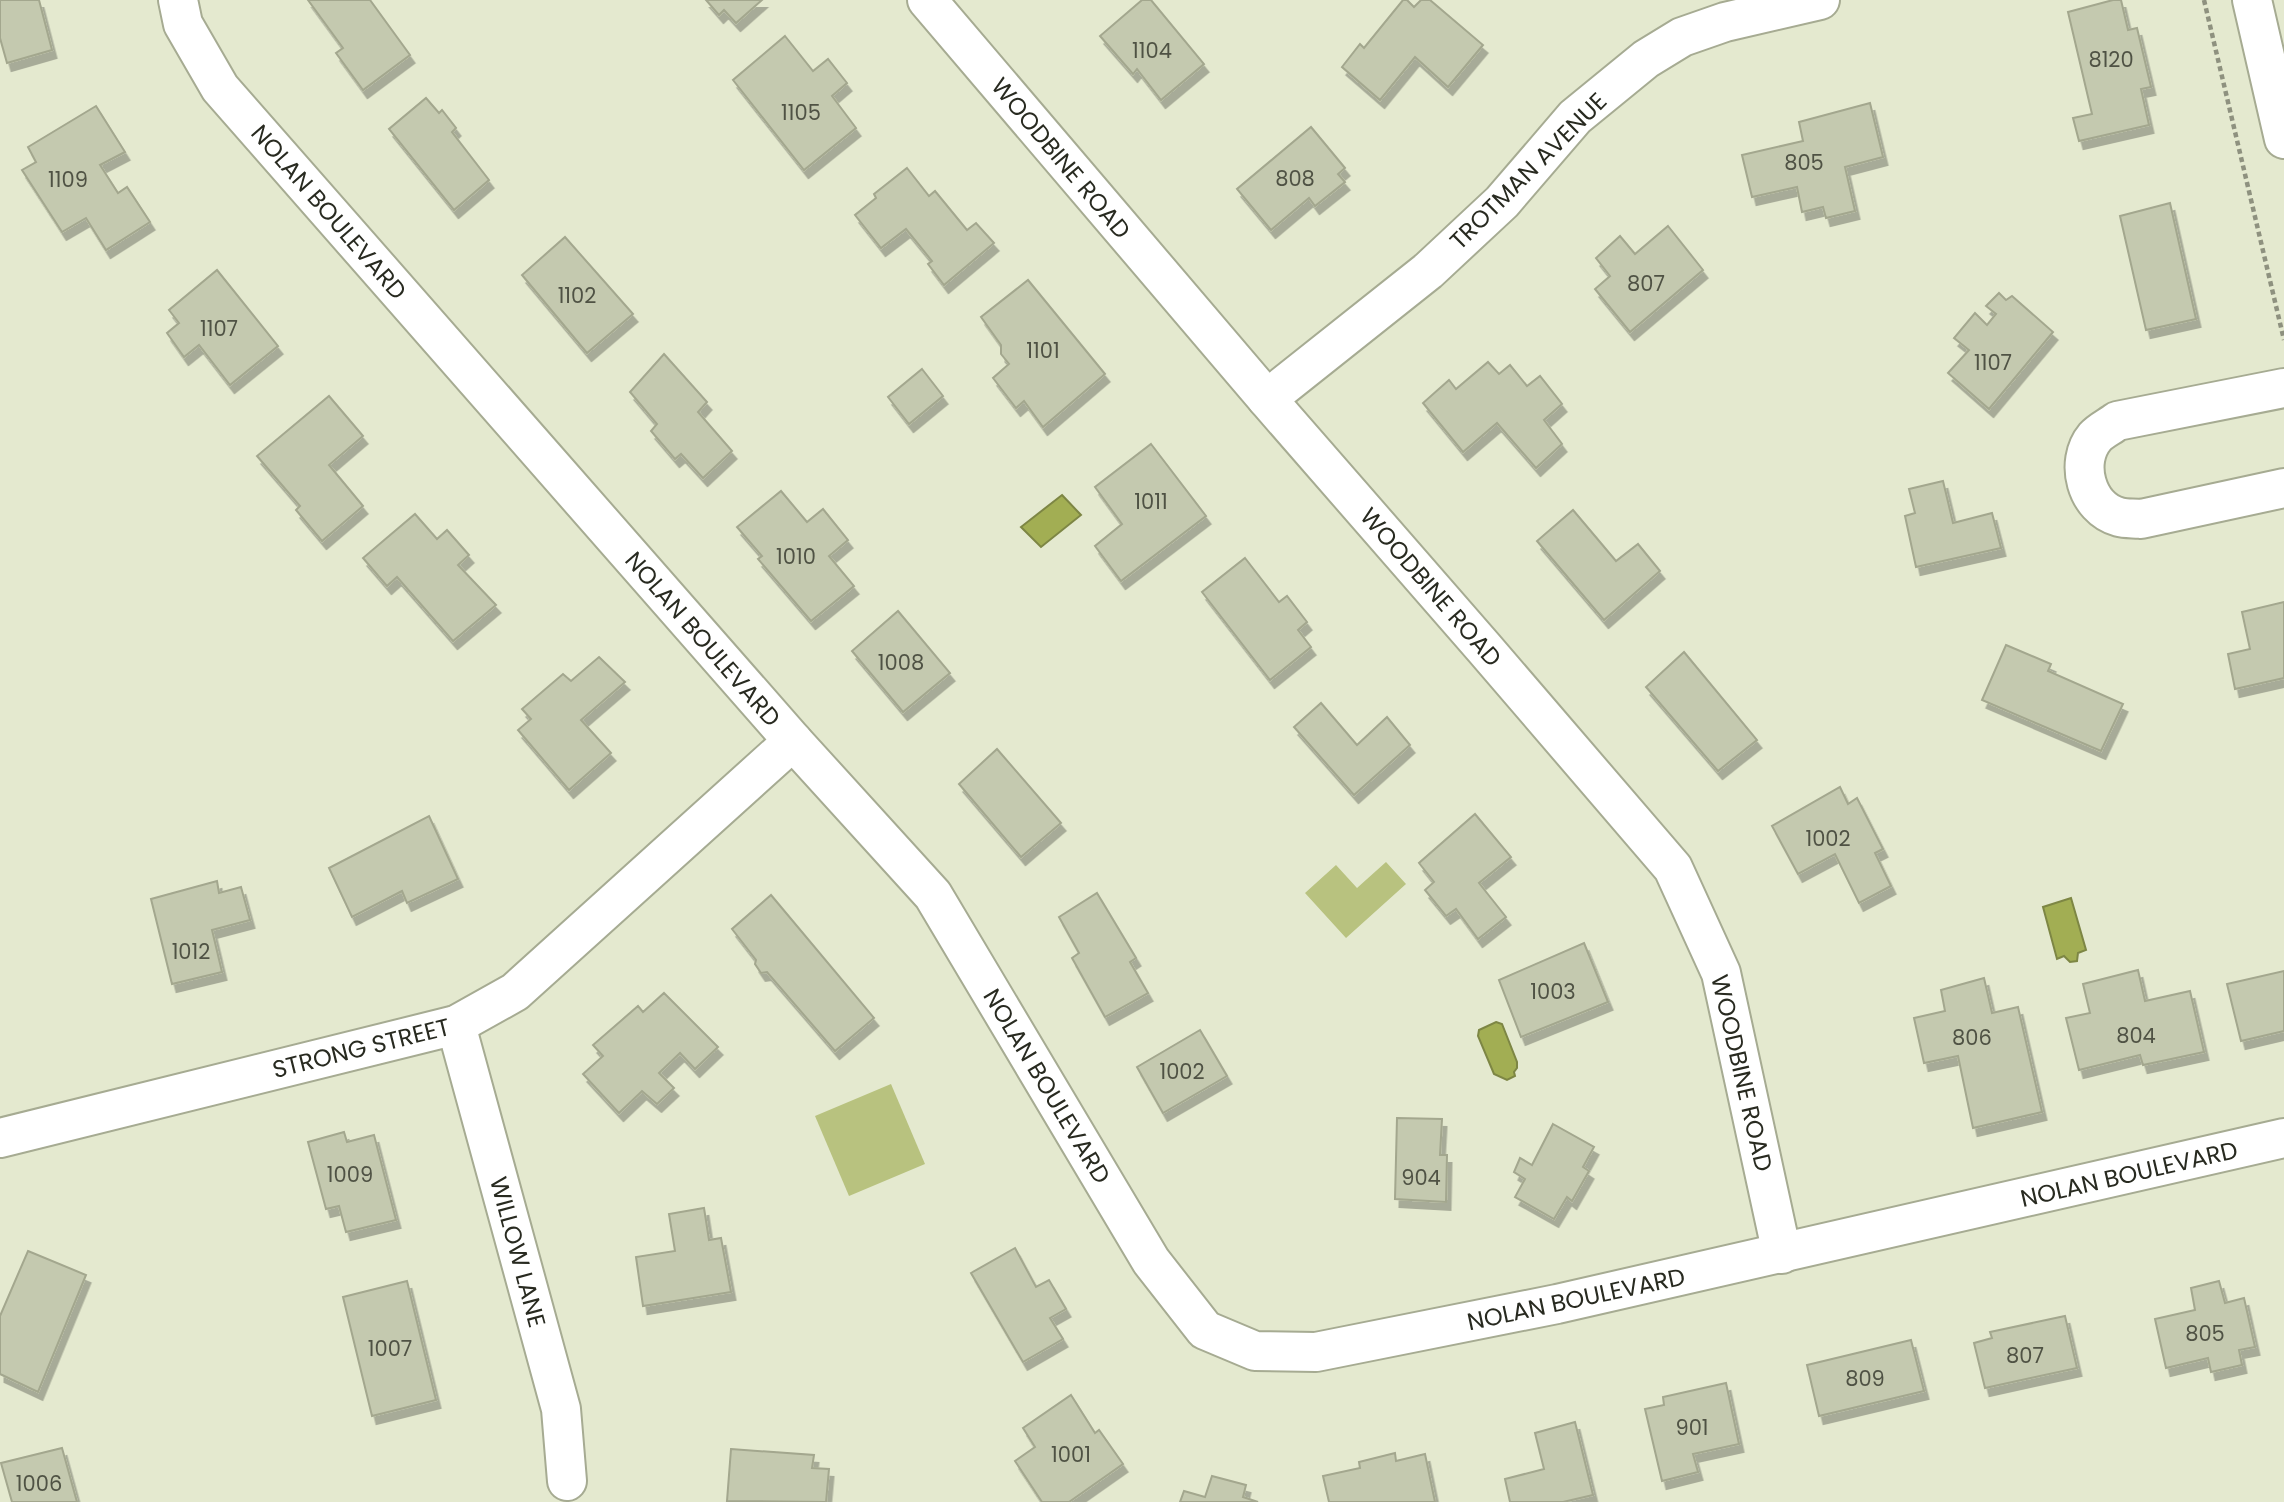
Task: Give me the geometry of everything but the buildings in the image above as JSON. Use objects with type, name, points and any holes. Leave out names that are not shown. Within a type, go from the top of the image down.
[{"type":"street","name":"NOLAN BOULEVARD","points":[[177,0],[183,24],[220,88],[793,741],[933,895],[1151,1261],[1205,1330],[1255,1351],[1316,1352],[1557,1304],[2284,1138]]},
{"type":"street","name":"WOODBINE ROAD","points":[[927,0],[1672,868],[1721,973],[1782,1254]]},
{"type":"street","name":"TROTMAN AVENUE","points":[[1267,399],[1428,271],[1502,202],[1575,117],[1646,59],[1682,37],[1725,22],[1820,0]]},
{"type":"street","points":[[2252,0],[2284,139]]},
{"type":"street","points":[[2284,388],[2117,421],[2095,436],[2085,457],[2086,484],[2101,507],[2118,517],[2141,519],[2284,488]]},
{"type":"street","name":"STRONG STREET","points":[[0,1138],[456,1025],[515,992],[793,741]]},
{"type":"street","name":"WILLOW LANE","points":[[456,1025],[561,1409],[568,1481]]},
{"type":"path","points":[[2204,0],[2284,340]]},
{"type":"shaded area","points":[[1062,495],[1081,515],[1041,547],[1021,527]]},
{"type":"shaded area","points":[[1386,862],[1406,884],[1346,938],[1305,893],[1336,865],[1357,888]]},
{"type":"shaded area","points":[[2071,898],[2086,950],[2078,953],[2077,961],[2070,962],[2064,956],[2057,959],[2043,907]]},
{"type":"shaded area","points":[[1496,1022],[1502,1024],[1517,1062],[1515,1076],[1507,1080],[1494,1074],[1478,1036],[1479,1030]]},
{"type":"shaded area","points":[[891,1084],[925,1164],[849,1196],[815,1116]]}]
